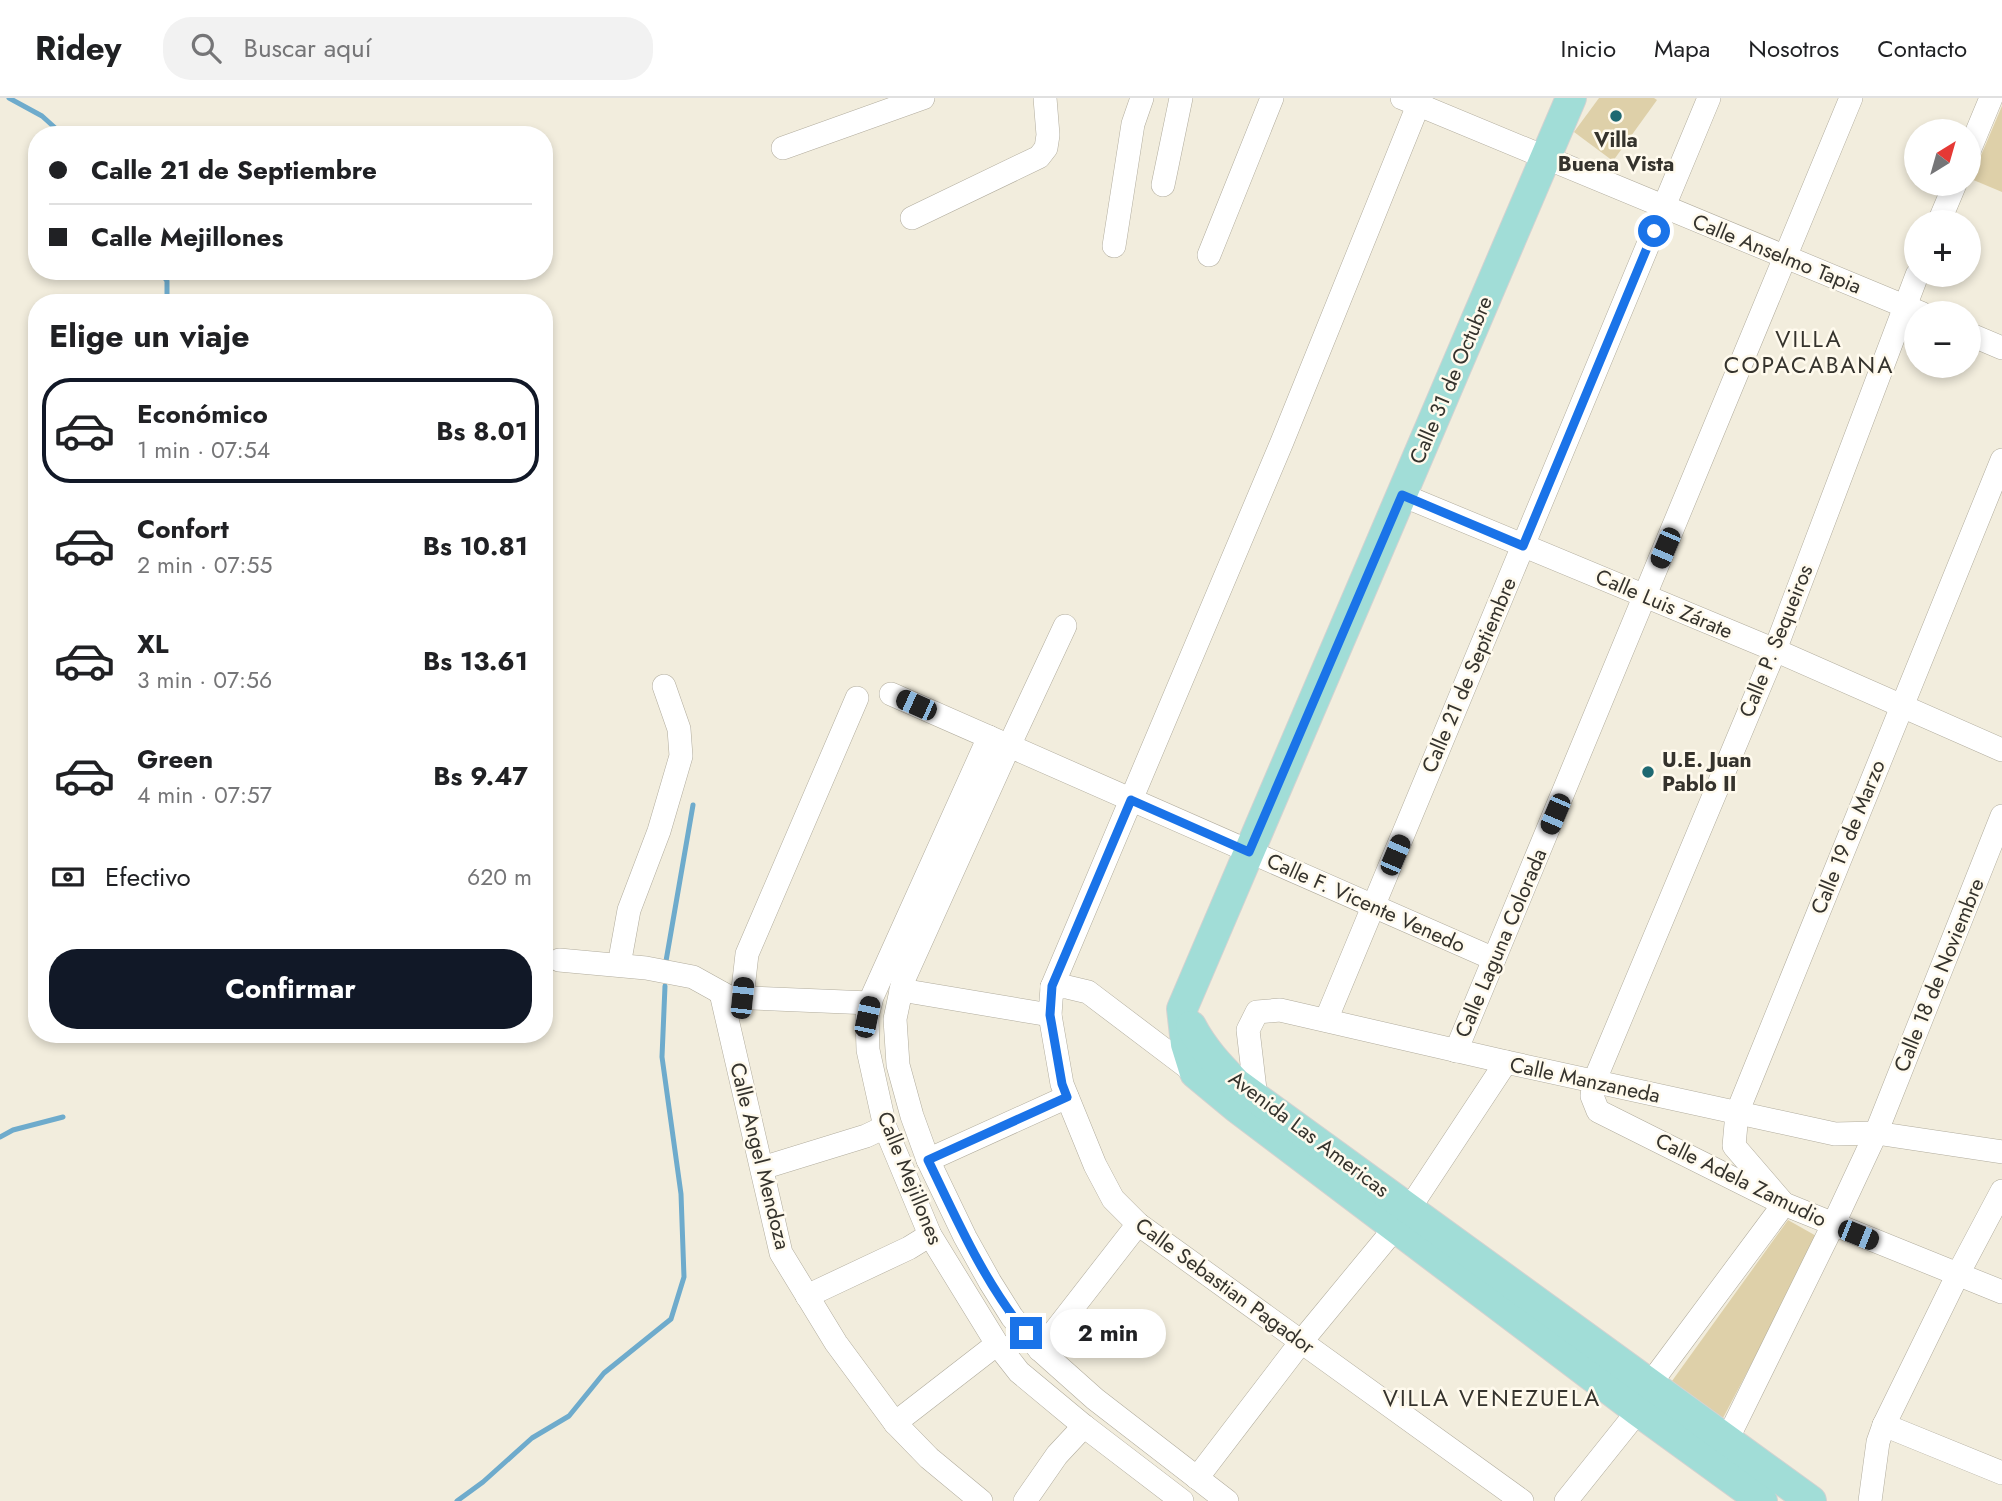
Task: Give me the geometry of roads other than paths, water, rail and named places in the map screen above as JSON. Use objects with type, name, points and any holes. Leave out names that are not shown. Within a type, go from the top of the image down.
[{"type":"main road","name":"Calle 31 de Octubre","points":[[1182,1009],[1571,98]]},
{"type":"main road","name":"Avenida Las Americas","points":[[1182,1009],[1186,1044],[1195,1073],[1247,1115],[1650,1384],[1811,1501]]},
{"type":"main road","name":"Avenida Las Americas","points":[[1182,1009],[1198,1040],[1212,1059],[1237,1084],[1638,1411],[1762,1501]]},
{"type":"street","points":[[783,148],[923,98]]},
{"type":"street","points":[[912,218],[1039,158],[1046,148],[1048,135],[1045,98]]},
{"type":"street","points":[[1114,246],[1133,124],[1142,98]]},
{"type":"street","points":[[1163,185],[1181,98]]},
{"type":"street","points":[[1209,255],[1272,98]]},
{"type":"street","name":"Calle 21 de Septiembre","points":[[1326,1020],[1709,98]]},
{"type":"street","name":"Calle Laguna Colorada","points":[[1456,1051],[1851,98]]},
{"type":"street","points":[[1981,122],[1991,98]]},
{"type":"street","name":"Calle Anselmo Tapia","points":[[1414,100],[1546,158],[1904,307]]},
{"type":"street","name":"Calle Sebastian Pagador","points":[[1414,100],[1282,442],[1052,986],[1050,1015],[1062,1084],[1113,1199],[1138,1224],[1522,1501]]},
{"type":"street","name":"Calle P. Sequeiros","points":[[1594,1082],[1904,330]]},
{"type":"street","points":[[1981,339],[2002,348]]},
{"type":"street","name":"Calle 19 de Marzo","points":[[1784,1204],[1734,1146],[1737,1113],[2002,460]]},
{"type":"street","name":"Calle Luis Zárate","points":[[1402,495],[1774,650],[2002,750]]},
{"type":"street","points":[[999,742],[1065,626]]},
{"type":"street","points":[[620,965],[629,909],[659,831],[681,755],[679,729],[664,686]]},
{"type":"street","name":"Calle F. Vicente Venedo","points":[[891,694],[1494,959]]},
{"type":"street","name":"Calle Angel Mendoza","points":[[857,698],[732,995],[762,1168],[781,1253],[836,1343],[895,1423],[929,1458],[981,1501]]},
{"type":"street","name":"Calle Mejillones","points":[[999,742],[903,981],[895,1019],[898,1065],[912,1116],[928,1160],[965,1237],[1012,1317],[1040,1350],[1095,1399],[1227,1501]]},
{"type":"street","name":"Calle Mejillones","points":[[999,742],[870,1003],[867,1017],[868,1050],[885,1127],[930,1236],[997,1344],[1019,1372],[1178,1500]]},
{"type":"street","name":"Calle 18 de Noviembre","points":[[1727,1440],[1876,1133],[2002,816]]},
{"type":"street","points":[[559,960],[646,968],[693,977],[732,995],[870,1003]]},
{"type":"street","points":[[1052,986],[1088,992],[1195,1073]]},
{"type":"street","points":[[901,990],[1050,1015]]},
{"type":"street","name":"Calle Manzaneda","points":[[1256,1098],[1248,1030],[1257,1012],[1280,1010],[1835,1134],[1876,1133],[2002,1152]]},
{"type":"street","points":[[1197,1478],[1301,1342],[1402,1218],[1506,1062]]},
{"type":"street","name":"Calle Adela Zamudio","points":[[1594,1082],[1592,1096],[1598,1111],[1784,1204],[2002,1292]]},
{"type":"street","points":[[928,1160],[1067,1097]]},
{"type":"street","points":[[762,1168],[866,1136],[885,1127]]},
{"type":"street","points":[[1870,1501],[1878,1441],[1884,1425],[2002,1191]]},
{"type":"street","points":[[1650,1384],[1784,1204]]},
{"type":"street","points":[[1040,1350],[1138,1224]]},
{"type":"street","points":[[807,1296],[930,1236]]},
{"type":"street","points":[[895,1423],[997,1344]]},
{"type":"street","points":[[1566,1501],[1638,1411]]},
{"type":"street","points":[[1884,1425],[2002,1473]]},
{"type":"street","points":[[1025,1501],[1057,1455],[1084,1426]]},
{"type":"waterway","points":[[9,98],[42,116],[53,126]]},
{"type":"waterway","points":[[166,280],[167,294]]},
{"type":"waterway","points":[[666,961],[693,805]]},
{"type":"waterway","points":[[457,1501],[483,1482],[532,1438],[569,1416],[604,1373],[671,1319],[684,1277],[681,1194],[662,1057],[665,986]]},
{"type":"waterway","points":[[0,1137],[13,1130],[63,1117]]},
{"type":"place","name":"Villa Buena Vista","points":[[1616,116]]},
{"type":"place","name":"U.E. Juan Pablo II","points":[[1648,772]]},
{"type":"district","name":"VILLA COPACABANA","points":[[1809,352]]},
{"type":"district","name":"VILLA VENEZUELA","points":[[1492,1398]]}]
